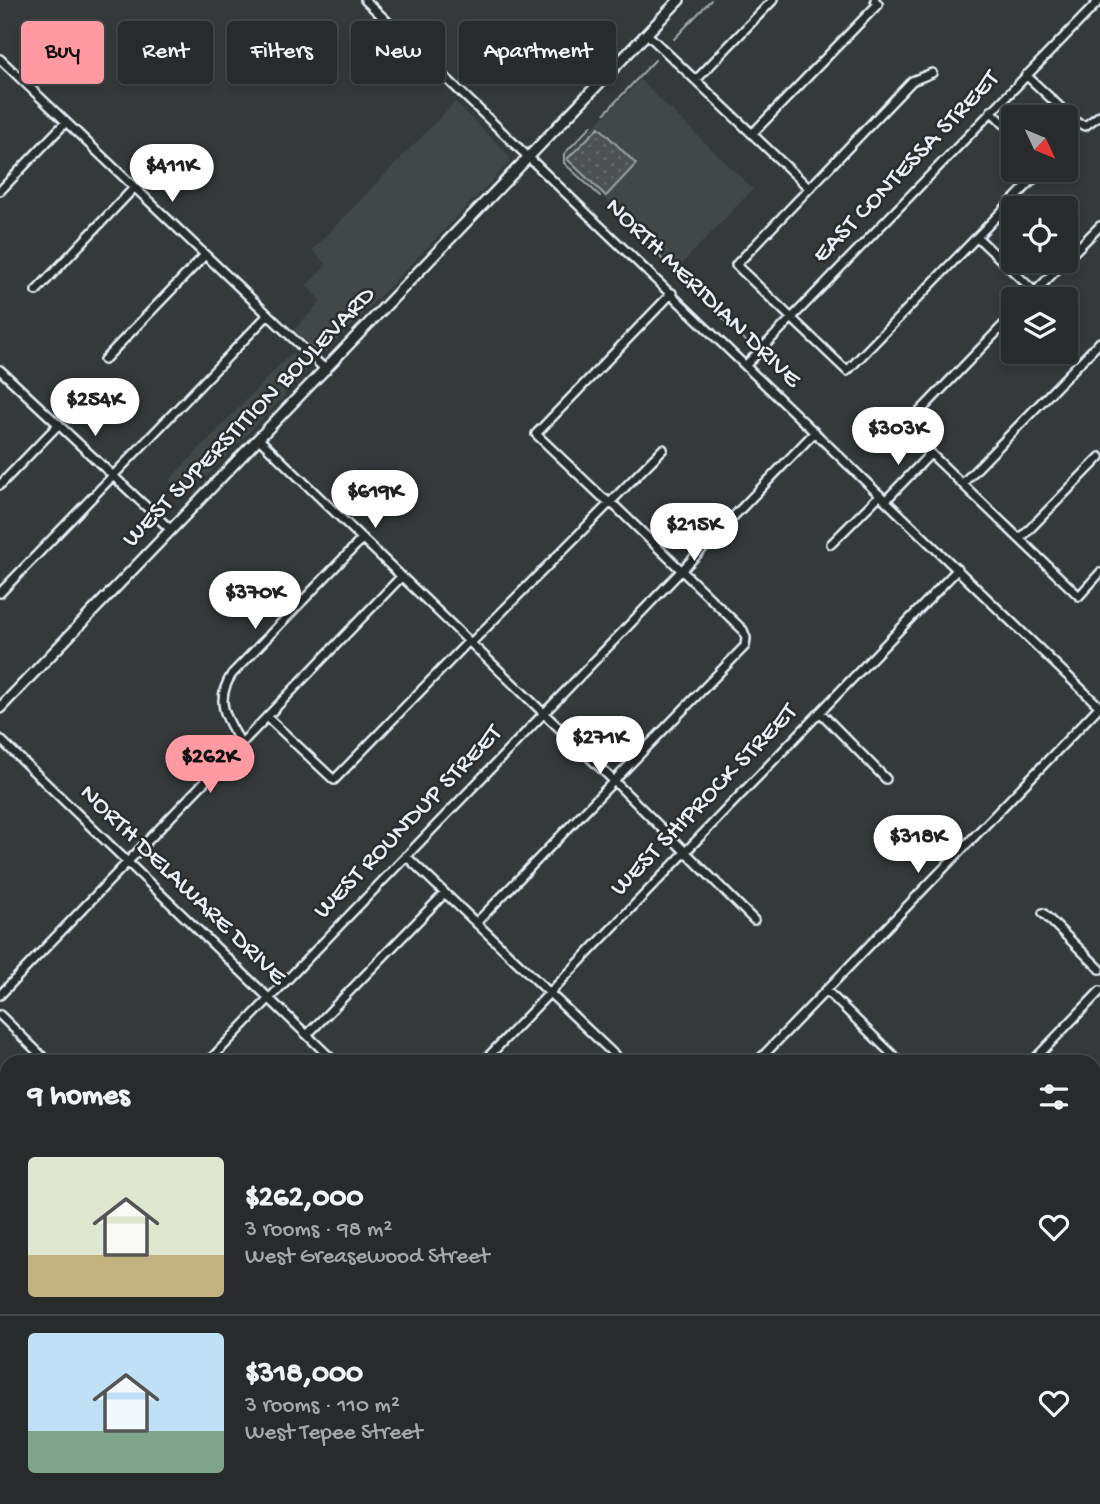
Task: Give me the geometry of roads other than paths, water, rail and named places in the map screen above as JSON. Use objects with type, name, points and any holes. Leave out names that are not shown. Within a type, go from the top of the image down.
[{"type":"main road","name":"WEST SUPERSTITION BOULEVARD","points":[[0,708],[679,0]]},
{"type":"street","name":"NORTH MERIDIAN DRIVE","points":[[365,0],[1100,706]]},
{"type":"street","points":[[696,80],[773,0]]},
{"type":"street","name":"EAST CONTESSA STREET","points":[[746,365],[1100,0]]},
{"type":"street","points":[[752,134],[877,2]]},
{"type":"street","points":[[647,34],[809,188]]},
{"type":"street","points":[[0,59],[326,370]]},
{"type":"street","points":[[932,73],[912,81],[736,265],[847,371],[1030,182]]},
{"type":"street","points":[[1026,75],[1076,122],[1086,126],[1100,115]]},
{"type":"street","points":[[991,111],[1001,121]]},
{"type":"street","points":[[0,191],[66,122]]},
{"type":"street","points":[[36,291],[134,188]]},
{"type":"street","points":[[1078,249],[1100,226]]},
{"type":"street","points":[[977,237],[1030,287]]},
{"type":"street","points":[[104,360],[205,255]]},
{"type":"street","points":[[1040,287],[1054,273]]},
{"type":"street","points":[[476,923],[739,653],[746,642],[743,630],[536,434],[672,293]]},
{"type":"street","points":[[0,593],[267,316]]},
{"type":"street","points":[[1001,327],[904,428],[1079,596],[1100,573]]},
{"type":"street","points":[[962,483],[1100,342]]},
{"type":"street","points":[[2,374],[172,530]]},
{"type":"street","points":[[0,485],[59,424]]},
{"type":"street","name":"WEST ROUNDUP STREET","points":[[215,1055],[816,432]]},
{"type":"street","points":[[258,439],[614,781],[754,920]]},
{"type":"street","points":[[267,717],[334,780],[663,449]]},
{"type":"street","points":[[831,544],[931,453]]},
{"type":"street","points":[[1020,539],[1100,457]]},
{"type":"street","points":[[241,743],[224,715],[223,688],[232,674],[363,538]]},
{"type":"street","name":"WEST SHIPROCK STREET","points":[[490,1055],[958,569]]},
{"type":"street","points":[[0,995],[401,577]]},
{"type":"street","points":[[764,1055],[1100,706]]},
{"type":"street","points":[[820,712],[887,779]]},
{"type":"street","name":"NORTH DELAWARE DRIVE","points":[[0,739],[328,1055]]},
{"type":"street","points":[[406,856],[614,1055]]},
{"type":"street","points":[[307,1035],[445,893]]},
{"type":"street","points":[[1043,913],[1100,969]]},
{"type":"street","points":[[826,990],[893,1055]]},
{"type":"street","points":[[1038,1055],[1100,991]]},
{"type":"street","points":[[0,1015],[41,1055]]},
{"type":"waterway","points":[[674,39],[711,0]]},
{"type":"waterway","points":[[605,113],[655,60]]},
{"type":"waterway","points":[[592,125],[564,154],[564,163],[600,196]]},
{"type":"waterway","points":[[612,209],[649,246]]},
{"type":"waterway","points":[[659,256],[749,344]]}]
